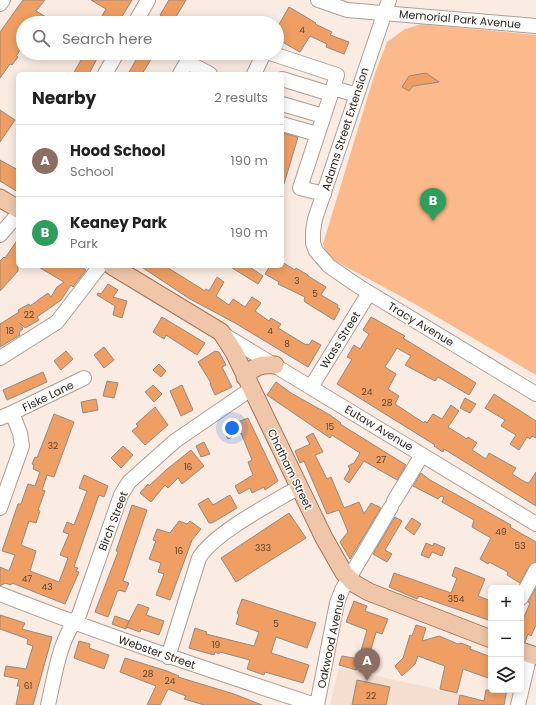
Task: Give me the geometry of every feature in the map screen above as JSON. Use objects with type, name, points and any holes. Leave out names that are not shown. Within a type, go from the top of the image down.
[{"type":"main road","points":[[0,198],[16,208]]},
{"type":"main road","name":"Chatham Street","points":[[115,268],[221,332],[234,352],[324,538],[349,578],[355,584],[394,603],[488,638]]},
{"type":"main road","points":[[248,383],[251,370],[262,364],[274,365]]},
{"type":"street","points":[[0,4],[3,0]]},
{"type":"street","points":[[139,16],[148,0]]},
{"type":"street","name":"Memorial Park Avenue","points":[[318,0],[347,10],[387,6],[536,26]]},
{"type":"street","name":"Adams Street Extension","points":[[315,246],[313,231],[324,194],[387,6]]},
{"type":"street","points":[[284,58],[336,75],[300,188],[324,194]]},
{"type":"street","points":[[106,72],[113,60]]},
{"type":"street","points":[[258,72],[262,60]]},
{"type":"street","points":[[181,72],[187,62],[206,72]]},
{"type":"street","points":[[284,79],[332,91],[357,95]]},
{"type":"street","points":[[284,105],[323,116]]},
{"type":"street","points":[[284,125],[317,134]]},
{"type":"street","points":[[0,234],[16,216]]},
{"type":"street","name":"Tracy Avenue","points":[[315,246],[321,259],[329,266],[369,293],[536,394]]},
{"type":"street","points":[[0,358],[57,322],[98,268]]},
{"type":"street","name":"Wass Street","points":[[311,387],[369,293]]},
{"type":"street","name":"Eutaw Avenue","points":[[221,332],[536,524]]},
{"type":"street","name":"Fiske Lane","points":[[6,416],[84,378]]},
{"type":"street","name":"Birch Street","points":[[48,705],[57,663],[73,623],[79,615],[122,495],[129,482],[175,441],[248,383]]},
{"type":"street","points":[[0,508],[22,446],[20,433],[6,416]]},
{"type":"street","name":"Oakwood Avenue","points":[[316,705],[337,604],[349,578],[422,455]]},
{"type":"street","points":[[168,657],[197,564],[207,546],[222,534],[299,486]]},
{"type":"street","points":[[524,592],[536,570]]},
{"type":"street","name":"Webster Street","points":[[0,594],[73,623],[168,657],[316,705]]},
{"type":"street","points":[[518,705],[529,654]]},
{"type":"shaded area","points":[[422,24],[536,35],[536,375],[415,304],[328,257],[323,244],[374,76],[387,42],[405,29]]},
{"type":"shaded area","points":[[339,668],[460,694],[458,705],[330,705]]},
{"type":"building","points":[[23,0],[45,0],[36,11],[44,16],[16,16],[16,60],[12,65],[10,64],[0,78],[0,32]]},
{"type":"building","points":[[91,0],[132,0],[122,16],[102,16],[106,9]]},
{"type":"building","points":[[169,0],[186,0],[177,16],[160,15]]},
{"type":"building","points":[[289,7],[316,23],[315,24],[332,32],[330,35],[349,42],[344,54],[326,47],[327,44],[310,36],[300,52],[284,43],[284,16]]},
{"type":"building","points":[[81,60],[96,60],[90,72],[74,72]]},
{"type":"building","points":[[136,60],[151,60],[143,72],[129,72]]},
{"type":"building","points":[[426,73],[439,82],[413,86],[409,91],[402,87],[409,76]]},
{"type":"building","points":[[0,110],[15,120],[0,142]]},
{"type":"building","points":[[284,134],[298,137],[284,184]]},
{"type":"building","points":[[0,160],[16,169],[16,191],[0,181]]},
{"type":"building","points":[[16,242],[16,268],[18,268],[18,271],[0,291],[0,261],[4,257],[5,258]]},
{"type":"building","points":[[284,263],[295,270],[296,268],[326,287],[321,295],[338,305],[337,307],[340,309],[334,320],[305,302],[305,297],[278,284],[279,282],[265,274],[269,268],[284,268]]},
{"type":"building","points":[[40,268],[83,268],[86,270],[73,287],[71,285],[61,300],[37,317],[39,320],[25,328],[20,323],[23,329],[19,332],[20,335],[0,347],[0,324],[19,312],[18,310],[29,304],[30,306],[48,293],[51,297],[57,287],[64,282]]},
{"type":"building","points":[[143,268],[168,268],[205,291],[206,289],[209,291],[217,277],[224,282],[216,296],[229,305],[233,299],[245,307],[252,297],[261,303],[255,311],[269,321],[271,318],[281,324],[278,328],[306,345],[309,345],[312,340],[321,345],[308,367],[235,323],[190,299]]},
{"type":"building","points":[[232,268],[251,268],[263,276],[258,284]]},
{"type":"building","points":[[108,284],[118,290],[113,297],[127,301],[122,318],[113,315],[115,306],[97,295],[98,293],[101,294]]},
{"type":"building","points":[[162,317],[205,343],[197,355],[166,335],[164,339],[153,332]]},
{"type":"building","points":[[371,317],[405,336],[403,338],[476,383],[469,395],[438,377],[435,381],[405,365],[411,356],[397,348],[385,367],[396,374],[388,389],[399,396],[395,404],[424,423],[425,421],[427,423],[433,414],[442,419],[451,405],[459,411],[448,427],[467,439],[468,437],[477,443],[472,450],[486,459],[489,453],[516,468],[512,474],[525,482],[529,483],[536,472],[536,506],[444,449],[443,452],[434,446],[435,445],[337,384],[352,359],[347,357],[354,345],[360,349],[369,334],[363,330]]},
{"type":"building","points":[[104,347],[114,360],[104,368],[94,355]]},
{"type":"building","points":[[66,351],[73,359],[61,370],[54,361]]},
{"type":"building","points":[[215,351],[219,352],[226,365],[222,367],[232,387],[215,395],[210,384],[211,383],[198,362]]},
{"type":"building","points":[[159,364],[166,371],[161,377],[153,370]]},
{"type":"building","points":[[43,372],[47,382],[7,400],[3,390]]},
{"type":"building","points":[[107,381],[118,383],[114,398],[103,396]]},
{"type":"building","points":[[276,382],[291,393],[330,415],[341,423],[340,424],[406,465],[397,480],[364,461],[349,483],[344,479],[350,469],[348,466],[354,463],[360,453],[332,435],[330,438],[267,395]]},
{"type":"building","points":[[153,385],[162,394],[154,402],[145,392]]},
{"type":"building","points":[[182,385],[193,410],[181,416],[170,391]]},
{"type":"building","points":[[494,394],[536,421],[536,438],[532,436],[530,439],[527,437],[519,450],[510,444],[516,435],[501,426],[505,420],[485,408]]},
{"type":"building","points":[[465,398],[476,404],[470,413],[460,408]]},
{"type":"building","points":[[96,399],[98,410],[83,413],[81,402]]},
{"type":"building","points":[[155,407],[168,425],[145,445],[132,431],[138,426],[136,424]]},
{"type":"building","points":[[54,414],[74,422],[54,477],[47,475],[42,490],[45,491],[38,510],[40,511],[36,523],[29,521],[21,545],[36,551],[30,571],[59,582],[68,558],[60,555],[69,534],[63,532],[67,522],[74,525],[87,491],[79,488],[84,475],[108,486],[104,497],[99,495],[74,567],[78,568],[76,571],[79,572],[65,604],[12,583],[11,585],[5,583],[0,586],[0,567],[9,571],[15,555],[2,551],[18,504],[21,504],[28,484],[35,486],[40,472],[33,469],[34,465],[32,464],[35,457],[37,458]]},
{"type":"building","points":[[248,418],[278,481],[265,490],[264,487],[252,493],[250,488],[239,494],[235,486],[253,475],[248,462],[252,460],[241,433],[228,439],[224,432],[236,426],[235,423]]},
{"type":"building","points":[[313,433],[323,452],[315,455],[327,479],[331,477],[344,508],[359,502],[364,514],[371,503],[381,508],[350,559],[340,542],[348,532],[339,510],[327,514],[304,461],[300,463],[295,451],[310,444],[306,437]]},
{"type":"building","points":[[204,442],[210,454],[201,457],[196,446]]},
{"type":"building","points":[[123,446],[133,455],[121,468],[111,458]]},
{"type":"building","points":[[191,450],[204,466],[182,484],[178,478],[168,488],[165,485],[151,502],[140,493],[148,484],[149,486]]},
{"type":"building","points":[[421,473],[430,480],[511,525],[510,527],[536,542],[536,562],[529,566],[520,583],[507,575],[508,572],[480,559],[491,538],[472,527],[474,520],[442,502],[444,497],[441,496],[438,499],[413,486]]},
{"type":"building","points":[[230,495],[237,508],[212,523],[209,523],[198,504],[208,498],[213,505]]},
{"type":"building","points":[[132,505],[147,510],[123,581],[129,583],[125,592],[119,590],[117,592],[108,617],[95,612],[118,552],[116,551]]},
{"type":"building","points":[[289,513],[306,538],[236,582],[221,558]]},
{"type":"building","points":[[395,517],[402,521],[385,550],[392,554],[387,562],[373,554]]},
{"type":"building","points":[[412,518],[421,524],[414,535],[405,528]]},
{"type":"building","points":[[179,521],[187,524],[190,521],[201,529],[192,540],[170,600],[156,595],[164,574],[158,572],[161,563],[149,559],[156,541],[153,540],[157,529],[170,533]]},
{"type":"building","points":[[426,543],[433,546],[434,543],[445,548],[442,556],[432,552],[429,558],[421,555]]},
{"type":"building","points":[[455,567],[485,579],[478,596],[488,600],[488,620],[419,596],[417,599],[389,587],[394,573],[451,593],[457,578],[452,576]]},
{"type":"building","points":[[536,588],[536,625],[531,636],[528,634],[525,642],[524,617],[530,603],[528,602]]},
{"type":"building","points":[[242,599],[316,623],[307,648],[276,637],[271,653],[309,665],[303,683],[265,672],[264,675],[247,669],[250,660],[220,652],[219,654],[215,652],[214,655],[189,648],[195,628],[207,632],[206,634],[254,646],[259,632],[236,624],[239,615],[237,613]]},
{"type":"building","points":[[354,601],[367,606],[365,611],[388,619],[382,634],[376,632],[368,660],[359,658],[367,630],[346,622]]},
{"type":"building","points":[[138,604],[149,608],[146,615],[164,621],[159,635],[141,629],[140,632],[126,627]]},
{"type":"building","points":[[0,615],[25,623],[22,629],[52,637],[33,705],[16,705],[20,686],[17,686],[19,679],[4,676],[6,666],[26,669],[33,646],[27,644],[28,639],[0,629]]},
{"type":"building","points":[[115,616],[129,621],[126,629],[112,624]]},
{"type":"building","points":[[416,625],[426,628],[422,641],[439,636],[458,644],[461,643],[471,647],[470,649],[488,656],[488,678],[463,669],[457,693],[440,689],[445,666],[418,656],[415,664],[402,676],[395,666],[403,658],[410,635],[412,636]]},
{"type":"building","points":[[79,641],[90,644],[89,648],[109,655],[104,669],[74,658]]},
{"type":"building","points":[[342,656],[359,659],[356,670],[339,665]]},
{"type":"building","points":[[125,658],[167,671],[179,676],[178,677],[234,694],[262,705],[204,705],[184,699],[186,696],[168,689],[160,705],[147,705],[156,686],[120,672]]},
{"type":"building","points":[[357,680],[390,687],[386,705],[352,705]]},
{"type":"building","points":[[486,690],[488,690],[488,693],[506,693],[504,705],[458,705],[460,695],[484,701]]},
{"type":"place","name":"Keaney Park","points":[[433,221]]},
{"type":"place","name":"Hood School","points":[[367,681]]}]
